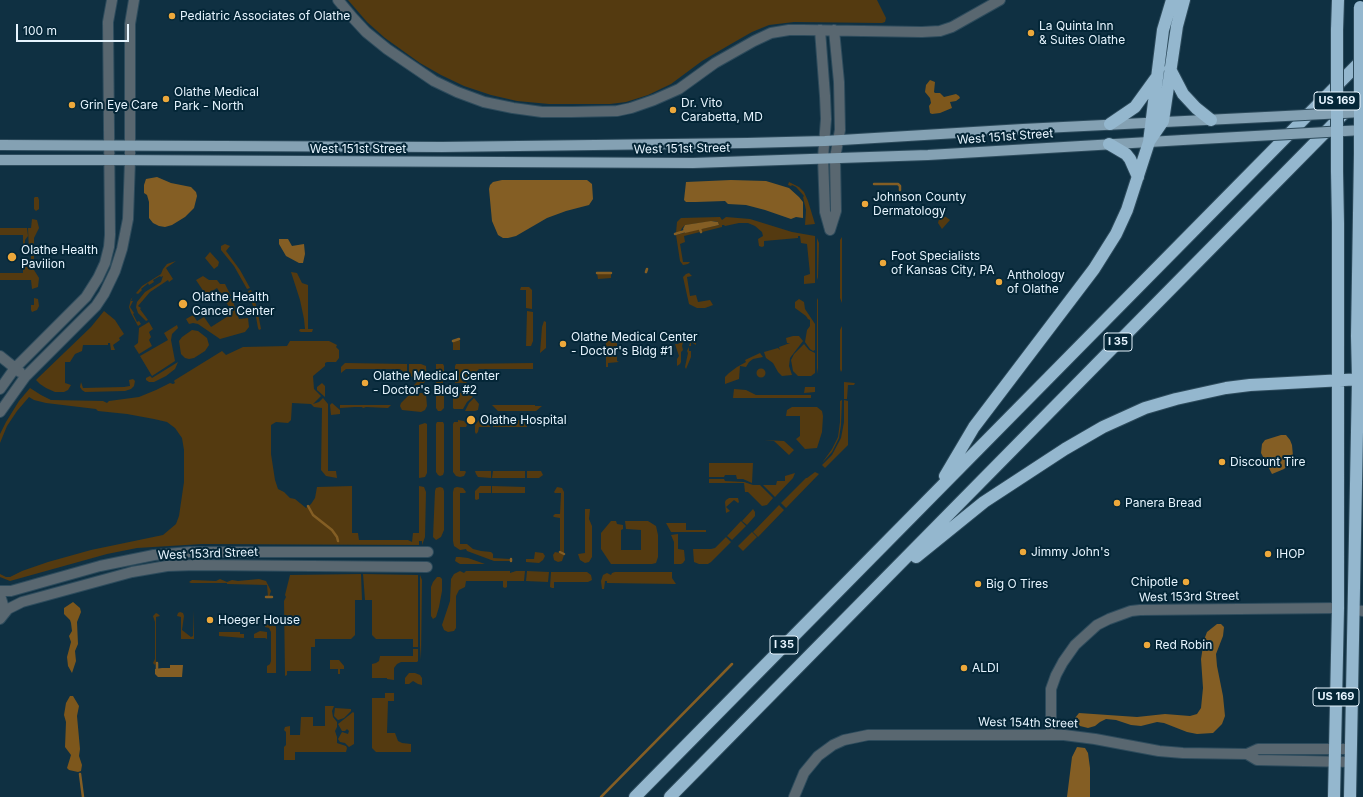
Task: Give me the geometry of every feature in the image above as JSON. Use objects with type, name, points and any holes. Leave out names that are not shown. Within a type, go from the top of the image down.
[{"type":"highway","points":[[1157,122],[1158,75],[1164,30],[1172,0]]},
{"type":"highway","points":[[934,494],[974,427],[1075,295],[1105,253],[1116,234],[1127,210],[1157,122],[1170,69],[1177,26],[1184,0]]},
{"type":"highway","name":"US 169","points":[[1334,797],[1338,608],[1338,0]]},
{"type":"highway","points":[[1357,424],[1360,374],[1360,3]]},
{"type":"highway","name":"I 35","points":[[635,797],[1363,60]]},
{"type":"highway","points":[[1170,69],[1183,94],[1196,108],[1211,120]]},
{"type":"highway","points":[[1110,124],[1135,107],[1158,75]]},
{"type":"highway","name":"I 35","points":[[670,797],[1363,94]]},
{"type":"highway","points":[[1109,144],[1126,154],[1130,159],[1138,177]]},
{"type":"highway","points":[[874,591],[984,502],[1085,437],[1123,417],[1145,408],[1226,388],[1250,385],[1338,380],[1360,374]]},
{"type":"highway","name":"US 169","points":[[1350,797],[1351,749],[1359,611],[1357,424],[1363,413]]},
{"type":"main road","name":"West 151st Street","points":[[0,145],[539,147],[747,143],[825,141],[1110,124],[1363,112]]},
{"type":"main road","name":"West 151st Street","points":[[0,160],[527,162],[623,164],[694,163],[928,155],[1363,130]]},
{"type":"street","points":[[0,389],[15,368],[76,309],[92,289],[105,263],[109,247],[108,22],[112,0]]},
{"type":"street","points":[[0,412],[25,377],[88,315],[104,294],[115,271],[122,249],[128,219],[130,160],[130,24],[134,0]]},
{"type":"street","points":[[338,0],[353,18],[372,36],[393,53],[434,81],[457,92],[484,102],[542,112],[603,112],[631,108],[679,89],[707,68],[771,33],[789,30],[940,31],[952,27],[1000,0]]},
{"type":"street","points":[[820,30],[826,96],[823,158],[825,212],[830,230],[836,211],[835,158],[839,140],[840,119],[839,82],[834,30]]},
{"type":"street","points":[[0,356],[25,377]]},
{"type":"street","name":"West 153rd Street","points":[[0,591],[10,591],[100,566],[154,555],[190,552],[428,552]]},
{"type":"street","name":"West 153rd Street","points":[[0,619],[8,609],[22,602],[132,572],[167,566],[227,565],[427,567]]},
{"type":"street","points":[[0,595],[3,605],[0,619]]},
{"type":"street","name":"West 153rd Street","points":[[1051,735],[1050,697],[1056,675],[1075,644],[1097,625],[1109,619],[1131,611],[1140,610],[1338,608]]},
{"type":"street","name":"West 154th Street","points":[[794,797],[799,783],[810,764],[818,756],[833,745],[855,737],[879,734],[1064,735],[1095,739],[1159,751],[1189,754],[1247,754],[1258,749],[1351,749]]},
{"type":"street","name":"West 154th Street","points":[[1247,754],[1257,760],[1351,762]]},
{"type":"shaded area","points":[[348,0],[877,0],[886,18],[885,22],[882,23],[794,22],[769,25],[752,32],[731,44],[702,61],[671,84],[648,95],[626,102],[610,104],[549,104],[517,101],[491,95],[464,86],[441,75],[420,63],[385,38],[367,22]]},
{"type":"shaded area","points":[[930,80],[935,82],[935,93],[940,93],[944,97],[956,94],[959,96],[960,98],[956,101],[950,102],[952,108],[940,113],[930,113],[930,98],[925,92],[926,85]]},
{"type":"shaded area","points":[[157,177],[171,183],[191,187],[196,192],[197,196],[194,208],[185,217],[172,225],[165,227],[153,223],[149,218],[149,202],[147,195],[144,193],[146,179]]},
{"type":"shaded area","points":[[502,180],[587,180],[592,184],[593,199],[589,205],[547,218],[516,236],[503,238],[498,235],[492,221],[489,189],[493,182]]},
{"type":"shaded area","points":[[731,180],[766,181],[789,188],[803,202],[803,218],[796,217],[791,219],[746,205],[728,204],[725,201],[686,202],[684,200],[686,182]]},
{"type":"shaded area","points":[[789,182],[799,187],[804,192],[815,224],[805,225],[806,210],[804,196],[796,187],[788,185]]},
{"type":"shaded area","points":[[35,197],[38,197],[39,200],[39,209],[36,211],[34,209]]},
{"type":"shaded area","points":[[942,216],[950,220],[942,229],[938,223]]},
{"type":"shaded area","points":[[720,217],[722,220],[726,217],[750,219],[792,232],[815,236],[815,283],[804,284],[804,276],[810,274],[807,244],[801,243],[800,236],[798,236],[798,238],[764,241],[764,246],[762,247],[759,246],[758,239],[763,236],[762,232],[755,226],[748,223],[725,226],[722,225],[722,227],[702,232],[701,229],[719,225],[718,222],[714,221],[685,225],[680,232],[676,233],[677,222],[681,218]]},
{"type":"shaded area","points":[[32,219],[37,220],[39,228],[34,238],[34,252],[29,252],[28,228],[31,228]]},
{"type":"shaded area","points":[[711,221],[718,222],[719,225],[685,233],[683,229],[685,225]]},
{"type":"shaded area","points":[[0,228],[27,228],[28,236],[25,240],[25,252],[23,252],[23,235],[0,235]]},
{"type":"shaded area","points":[[699,229],[700,232],[684,236],[685,242],[680,244],[683,262],[690,262],[683,265],[680,261],[676,235]]},
{"type":"shaded area","points":[[842,237],[842,303],[840,298],[840,240]]},
{"type":"shaded area","points":[[817,238],[819,243],[817,280]]},
{"type":"shaded area","points":[[279,239],[288,239],[292,246],[304,244],[305,254],[303,263],[299,263],[286,256],[279,244]]},
{"type":"shaded area","points":[[225,244],[230,246],[226,251],[240,270],[250,288],[247,289],[234,266],[221,250],[221,246]]},
{"type":"shaded area","points":[[210,252],[219,262],[218,266],[214,269],[205,258]]},
{"type":"shaded area","points":[[31,254],[34,254],[34,270],[39,278],[38,287],[32,289],[31,280],[0,280],[0,273],[23,273],[23,261],[31,261]]},
{"type":"shaded area","points":[[176,261],[166,268],[173,279],[169,282],[168,280],[150,292],[138,306],[141,308],[140,309],[148,320],[146,321],[138,313],[136,307],[137,302],[145,292],[161,282],[163,276],[153,280],[154,282],[149,285],[148,283],[138,294],[136,293],[142,286],[161,274],[167,264]]},
{"type":"shaded area","points":[[291,272],[297,273],[302,283],[308,285],[308,329],[313,329],[312,332],[299,331],[300,329],[305,329],[304,319],[300,300]]},
{"type":"shaded area","points":[[597,273],[611,273],[611,278],[598,279]]},
{"type":"shaded area","points":[[689,273],[692,276],[687,277],[690,296],[696,295],[698,302],[710,300],[713,305],[705,308],[697,308],[689,304],[683,277]]},
{"type":"shaded area","points":[[203,276],[209,280],[217,280],[220,284],[225,284],[231,296],[226,295],[223,297],[217,288],[206,295],[196,280]]},
{"type":"shaded area","points":[[521,287],[529,287],[532,290],[532,309],[526,308],[526,290],[520,290]]},
{"type":"shaded area","points":[[251,290],[257,308],[261,329],[259,330],[256,317],[257,313],[255,312],[248,291]]},
{"type":"shaded area","points":[[34,298],[38,299],[39,306],[37,310],[32,312],[31,305],[34,305]]},
{"type":"shaded area","points":[[132,298],[131,301],[133,301],[130,307],[137,322],[139,321],[141,324],[138,326],[129,307],[131,299]]},
{"type":"shaded area","points":[[817,298],[818,368],[817,374]]},
{"type":"shaded area","points":[[224,299],[232,299],[239,319],[248,318],[249,327],[245,332],[220,339],[198,324],[189,324],[186,319],[193,315],[197,321],[204,317],[211,327],[233,313]]},
{"type":"shaded area","points":[[799,299],[804,302],[805,309],[815,324],[815,350],[813,351],[805,342],[807,330],[810,326],[810,320],[795,308],[795,302]]},
{"type":"shaded area","points":[[104,311],[115,320],[124,334],[119,338],[120,340],[113,345],[115,350],[111,350],[110,343],[108,343],[108,345],[83,345],[82,351],[75,354],[70,362],[65,362],[65,383],[71,385],[68,390],[64,392],[55,392],[40,384],[36,380],[91,327]]},
{"type":"shaded area","points":[[527,311],[533,312],[533,341],[531,346],[526,346]]},
{"type":"shaded area","points":[[544,321],[546,322],[546,348],[540,353],[542,327]]},
{"type":"shaded area","points":[[149,322],[153,329],[149,332],[151,337],[149,340],[152,346],[139,354],[134,346],[138,343],[139,328]]},
{"type":"shaded area","points":[[177,325],[178,328],[172,334],[171,340],[175,361],[152,376],[140,356],[168,340],[164,333]]},
{"type":"shaded area","points":[[842,326],[842,370],[841,372],[840,330]]},
{"type":"shaded area","points":[[192,330],[198,331],[207,338],[209,345],[205,351],[194,358],[189,359],[185,358],[181,354],[179,341]]},
{"type":"shaded area","points":[[696,336],[696,345],[691,342],[691,346],[689,346],[690,343],[683,342],[681,362],[677,366],[677,359],[679,356],[675,344],[682,341],[695,341]]},
{"type":"shaded area","points":[[799,336],[803,341],[790,358],[789,366],[792,375],[782,376],[773,363],[766,358],[764,352],[778,348],[780,350],[779,347],[790,343],[787,343],[786,338]]},
{"type":"shaded area","points":[[458,339],[460,341],[460,350],[453,350],[453,341]]},
{"type":"shaded area","points":[[290,341],[329,341],[337,345],[336,347],[339,350],[339,358],[336,362],[325,363],[325,366],[313,376],[314,389],[321,396],[313,404],[319,402],[323,398],[328,404],[328,471],[336,471],[337,478],[326,476],[321,470],[322,408],[314,407],[311,404],[292,403],[291,420],[288,423],[276,422],[271,425],[271,454],[278,489],[290,498],[295,499],[306,508],[315,498],[317,487],[352,486],[352,533],[358,533],[359,540],[408,540],[412,542],[413,533],[419,533],[419,486],[424,487],[426,492],[425,537],[422,545],[422,541],[419,541],[419,545],[202,544],[137,548],[107,554],[10,581],[0,577],[0,574],[10,577],[48,562],[91,550],[163,535],[176,524],[179,516],[184,482],[184,450],[182,438],[175,428],[167,422],[154,419],[98,411],[96,409],[46,403],[29,397],[7,426],[0,443],[0,434],[6,422],[19,401],[30,388],[51,400],[103,401],[107,403],[109,401],[139,397],[170,383],[173,384],[175,383],[175,380],[222,351],[226,355],[243,347],[287,346]]},
{"type":"shaded area","points":[[606,341],[617,341],[617,361],[619,362],[608,363],[608,367],[606,367]]},
{"type":"shaded area","points":[[804,344],[809,350],[815,353],[815,373],[811,376],[798,376],[793,371],[791,360],[794,354]]},
{"type":"shaded area","points":[[689,347],[691,357],[686,369],[687,351]]},
{"type":"shaded area","points":[[760,353],[763,357],[753,359],[746,367],[740,366],[739,379],[725,384],[725,377],[729,373],[746,362],[745,360]]},
{"type":"shaded area","points":[[178,362],[175,369],[166,376],[154,382],[149,382],[146,380],[146,378],[150,376],[152,378]]},
{"type":"shaded area","points":[[345,363],[407,364],[407,372],[406,374],[400,369],[346,369],[341,373],[341,367]]},
{"type":"shaded area","points":[[533,363],[533,369],[479,369],[466,382],[467,383],[455,383],[456,364]]},
{"type":"shaded area","points":[[409,364],[421,364],[426,366],[427,381],[425,381],[422,387],[411,388],[417,382],[409,374]]},
{"type":"shaded area","points":[[436,364],[443,364],[444,366],[443,383],[436,383]]},
{"type":"shaded area","points":[[761,368],[766,373],[761,378],[756,373]]},
{"type":"shaded area","points":[[133,379],[135,381],[134,386],[125,391],[85,392],[80,387],[81,382],[83,388],[124,387],[130,386],[129,380]]},
{"type":"shaded area","points":[[844,382],[855,383],[854,385],[848,385],[847,399],[844,399]]},
{"type":"shaded area","points":[[322,383],[325,386],[325,397],[317,390],[317,387]]},
{"type":"shaded area","points":[[436,386],[444,386],[444,408],[441,411],[438,411],[436,408]]},
{"type":"shaded area","points":[[805,387],[815,387],[815,392],[804,393]]},
{"type":"shaded area","points":[[734,389],[746,390],[756,395],[811,395],[811,398],[733,398]]},
{"type":"shaded area","points":[[411,393],[426,394],[427,406],[425,410],[421,412],[402,410],[400,406],[401,403]]},
{"type":"shaded area","points":[[457,393],[468,393],[473,397],[467,402],[463,409],[453,408],[453,397]]},
{"type":"shaded area","points":[[474,398],[479,404],[478,410],[465,411],[469,403]]},
{"type":"shaded area","points":[[842,400],[839,438],[832,452],[822,463],[838,437],[840,401]]},
{"type":"shaded area","points":[[844,400],[848,401],[848,445],[825,468],[822,465],[832,455],[841,438],[844,422]]},
{"type":"shaded area","points":[[332,403],[340,410],[340,414],[331,415],[330,405]]},
{"type":"shaded area","points":[[340,405],[391,405],[388,408],[340,408]]},
{"type":"shaded area","points":[[492,405],[542,406],[536,411],[498,411]]},
{"type":"shaded area","points":[[792,407],[817,407],[822,411],[822,432],[817,448],[805,449],[796,439],[800,436],[800,416],[786,416],[787,410]]},
{"type":"shaded area","points":[[458,420],[464,421],[467,425],[466,427],[460,427],[460,471],[466,472],[464,476],[460,477],[456,476],[453,472],[453,424],[454,422],[458,422]]},
{"type":"shaded area","points":[[479,420],[490,420],[491,425],[490,427],[479,427],[476,434],[475,425]]},
{"type":"shaded area","points":[[493,420],[527,420],[527,427],[493,427]]},
{"type":"shaded area","points":[[437,422],[443,422],[444,424],[444,472],[443,475],[440,476],[436,472]]},
{"type":"shaded area","points":[[425,423],[427,424],[427,473],[425,477],[419,478],[419,425]]},
{"type":"shaded area","points":[[1286,435],[1290,440],[1293,456],[1289,464],[1284,469],[1272,474],[1261,453],[1262,444],[1265,440]]},
{"type":"shaded area","points":[[764,440],[784,441],[794,450],[789,455],[774,441]]},
{"type":"shaded area","points":[[709,463],[753,463],[752,483],[743,479],[737,479],[736,475],[709,477]]},
{"type":"shaded area","points":[[475,471],[491,471],[491,478],[478,477]]},
{"type":"shaded area","points":[[493,471],[525,471],[525,478],[492,478]]},
{"type":"shaded area","points":[[527,471],[541,471],[543,475],[539,478],[527,478]]},
{"type":"shaded area","points":[[815,472],[819,474],[786,508],[781,503],[806,478]]},
{"type":"shaded area","points":[[795,473],[793,478],[775,497],[763,485],[776,485],[777,481],[785,481],[785,476]]},
{"type":"shaded area","points":[[709,479],[724,479],[725,481],[744,482],[753,485],[760,485],[773,498],[767,505],[762,506],[748,492],[745,492],[744,483],[709,483]]},
{"type":"shaded area","points":[[480,486],[491,486],[491,493],[479,493],[479,499],[476,500],[475,491]]},
{"type":"shaded area","points":[[492,486],[525,487],[525,493],[492,493]]},
{"type":"shaded area","points":[[557,487],[562,488],[564,492],[564,553],[560,551],[560,518],[553,516],[555,514],[560,514],[561,493],[554,492]]},
{"type":"shaded area","points":[[436,488],[443,488],[444,491],[444,530],[441,537],[436,540],[433,537],[435,491]]},
{"type":"shaded area","points":[[454,488],[463,488],[466,492],[460,493],[460,544],[467,544],[473,549],[491,552],[493,554],[493,558],[510,559],[510,561],[494,561],[467,551],[466,549],[460,550],[454,546],[453,492]]},
{"type":"shaded area","points":[[729,498],[738,498],[739,502],[738,503],[734,500],[726,507],[730,511],[726,513],[725,502]]},
{"type":"shaded area","points":[[779,505],[784,510],[758,537],[753,532]]},
{"type":"shaded area","points":[[585,509],[590,509],[589,519],[592,526],[592,557],[589,562],[585,563],[580,560],[578,554],[585,553]]},
{"type":"shaded area","points":[[753,509],[755,516],[747,525],[742,521]]},
{"type":"shaded area","points":[[611,521],[616,521],[617,524],[623,525],[623,529],[621,530],[621,550],[641,550],[641,530],[626,529],[625,521],[648,521],[656,526],[658,535],[658,557],[656,563],[611,564],[601,549],[601,533]]},
{"type":"shaded area","points":[[741,521],[746,526],[732,540],[727,536]]},
{"type":"shaded area","points":[[666,523],[686,523],[686,530],[706,530],[706,532],[671,532]]},
{"type":"shaded area","points":[[752,532],[757,537],[743,551],[738,546]]},
{"type":"shaded area","points":[[678,534],[678,549],[684,550],[685,560],[681,564],[674,564],[674,542],[671,535]]},
{"type":"shaded area","points":[[726,537],[731,542],[711,562],[708,564],[699,564],[694,562],[693,549],[715,548]]},
{"type":"shaded area","points":[[535,552],[543,553],[545,556],[543,560],[539,563],[526,562],[526,559],[534,559]]},
{"type":"shaded area","points":[[555,552],[564,555],[562,561],[558,562],[554,560],[553,555]]},
{"type":"shaded area","points":[[456,557],[468,558],[485,564],[460,564],[455,561]]},
{"type":"shaded area","points":[[460,571],[464,573],[466,571],[510,571],[510,573],[525,571],[524,581],[507,581],[507,587],[505,588],[503,587],[503,581],[466,581],[465,587],[459,590],[456,596],[456,628],[454,631],[448,632],[444,630],[442,625],[450,601],[451,579],[454,574]]},
{"type":"shaded area","points":[[527,571],[549,572],[548,582],[526,581]]},
{"type":"shaded area","points":[[551,572],[587,572],[591,575],[592,580],[588,582],[554,582],[554,588],[552,588],[550,587]]},
{"type":"shaded area","points":[[615,572],[672,572],[672,578],[676,584],[607,583],[607,581],[605,581],[604,589],[602,589],[601,581],[603,575],[607,573],[611,575]]},
{"type":"shaded area","points":[[361,574],[362,600],[355,600],[355,635],[351,639],[315,639],[315,647],[311,647],[311,671],[287,671],[287,675],[285,676],[284,601],[290,575]]},
{"type":"shaded area","points":[[363,574],[418,575],[418,647],[413,647],[413,639],[376,639],[372,635],[372,600],[365,600]]},
{"type":"shaded area","points":[[420,575],[422,580],[421,660],[420,646]]},
{"type":"shaded area","points":[[437,577],[442,579],[442,591],[436,617],[433,619],[431,616],[431,587]]},
{"type":"shaded area","points":[[220,579],[227,582],[232,580],[238,581],[259,579],[266,581],[271,591],[268,597],[267,585],[189,582],[192,580],[216,581]]},
{"type":"shaded area","points":[[73,602],[80,608],[81,612],[77,622],[78,644],[75,651],[76,661],[72,673],[68,666],[67,657],[71,642],[69,636],[72,631],[70,620],[64,614],[64,608]]},
{"type":"shaded area","points":[[194,610],[194,639],[181,639],[181,617],[177,616],[178,613],[183,613],[184,616],[182,630],[191,637],[193,636]]},
{"type":"shaded area","points":[[156,613],[160,616],[156,617],[155,665],[153,663],[155,659],[155,622],[153,616]]},
{"type":"shaded area","points":[[265,624],[274,626],[274,624],[276,627],[276,673],[267,673],[267,666],[271,661],[271,632],[269,628],[265,627]]},
{"type":"shaded area","points":[[1217,624],[1221,624],[1224,627],[1223,636],[1216,654],[1225,716],[1222,724],[1213,733],[1197,734],[1157,722],[1141,726],[1106,719],[1095,726],[1088,728],[1080,726],[1075,718],[1079,713],[1137,717],[1165,714],[1190,716],[1197,714],[1201,708],[1203,688],[1201,659],[1204,640],[1207,632]]},
{"type":"shaded area","points":[[260,631],[267,632],[267,639],[254,638],[254,634]]},
{"type":"shaded area","points":[[219,632],[240,632],[240,634],[244,634],[244,638],[219,636]]},
{"type":"shaded area","points":[[413,649],[418,649],[418,661],[401,662],[397,664],[394,668],[394,680],[387,678],[372,678],[372,664],[379,661],[380,656],[413,656]]},
{"type":"shaded area","points":[[330,660],[339,660],[344,666],[344,669],[340,669],[340,674],[338,674],[338,669],[330,669]]},
{"type":"shaded area","points":[[170,665],[183,665],[182,677],[158,677],[155,674],[155,669],[170,668]]},
{"type":"shaded area","points":[[409,673],[420,675],[422,678],[422,685],[413,681],[409,684],[405,684],[405,678]]},
{"type":"shaded area","points":[[385,693],[394,693],[394,701],[388,701],[387,733],[395,733],[398,741],[411,744],[411,752],[376,752],[372,748],[372,698],[385,698]]},
{"type":"shaded area","points":[[70,696],[73,696],[79,706],[77,716],[80,749],[79,756],[82,765],[81,771],[78,772],[67,768],[71,755],[65,747],[66,722],[64,715],[66,703]]},
{"type":"shaded area","points":[[325,706],[334,706],[332,711],[333,717],[337,722],[335,731],[337,743],[346,746],[346,752],[295,752],[295,760],[284,760],[284,747],[286,745],[285,727],[290,726],[290,735],[300,735],[301,717],[313,717],[313,726],[325,726]]},
{"type":"shaded area","points":[[335,708],[351,709],[351,711],[344,718],[338,720],[334,716]]},
{"type":"shaded area","points":[[353,712],[354,744],[349,747],[345,743],[340,742],[338,739],[342,732],[348,734],[349,731],[347,729],[342,731],[338,724]]},
{"type":"shaded area","points":[[1077,747],[1085,748],[1088,753],[1090,768],[1090,797],[1067,797],[1072,757]]},
{"type":"waterway","points":[[874,184],[898,184],[900,186],[900,190]]},
{"type":"waterway","points":[[675,234],[685,231]]},
{"type":"waterway","points":[[597,273],[611,273]]},
{"type":"waterway","points":[[453,341],[459,339]]},
{"type":"waterway","points":[[308,506],[313,515],[332,530],[338,541]]},
{"type":"waterway","points":[[560,552],[564,554]]},
{"type":"waterway","points":[[266,597],[272,597]]},
{"type":"waterway","points":[[157,663],[157,669]]},
{"type":"waterway","points":[[601,797],[732,664]]},
{"type":"waterway","points":[[80,774],[83,797]]},
{"type":"place","name":"Pediatric Associates of Olathe","points":[[172,16]]},
{"type":"place","name":"La Quinta Inn & Suites Olathe","points":[[1031,33]]},
{"type":"place","name":"Olathe Medical Park - North","points":[[166,99]]},
{"type":"place","name":"Grin Eye Care","points":[[72,105]]},
{"type":"place","name":"Dr. Vito Carabetta, MD","points":[[673,110]]},
{"type":"place","name":"Johnson County Dermatology","points":[[865,204]]},
{"type":"place","name":"Olathe Health Pavilion","points":[[12,257]]},
{"type":"place","name":"Foot Specialists of Kansas City, PA","points":[[883,263]]},
{"type":"place","name":"Anthology of Olathe","points":[[999,282]]},
{"type":"place","name":"Olathe Health Cancer Center","points":[[183,304]]},
{"type":"place","name":"Olathe Medical Center - Doctor's Bldg #1","points":[[563,344]]},
{"type":"place","name":"Olathe Medical Center - Doctor's Bldg #2","points":[[365,383]]},
{"type":"place","name":"Olathe Hospital","points":[[471,420]]},
{"type":"place","name":"Discount Tire","points":[[1222,462]]},
{"type":"place","name":"Panera Bread","points":[[1117,503]]},
{"type":"place","name":"Jimmy John's","points":[[1023,552]]},
{"type":"place","name":"IHOP","points":[[1268,554]]},
{"type":"place","name":"Chipotle","points":[[1186,582]]},
{"type":"place","name":"Big O Tires","points":[[978,584]]},
{"type":"place","name":"Hoeger House","points":[[210,620]]},
{"type":"place","name":"Red Robin","points":[[1147,645]]},
{"type":"place","name":"ALDI","points":[[964,668]]}]
